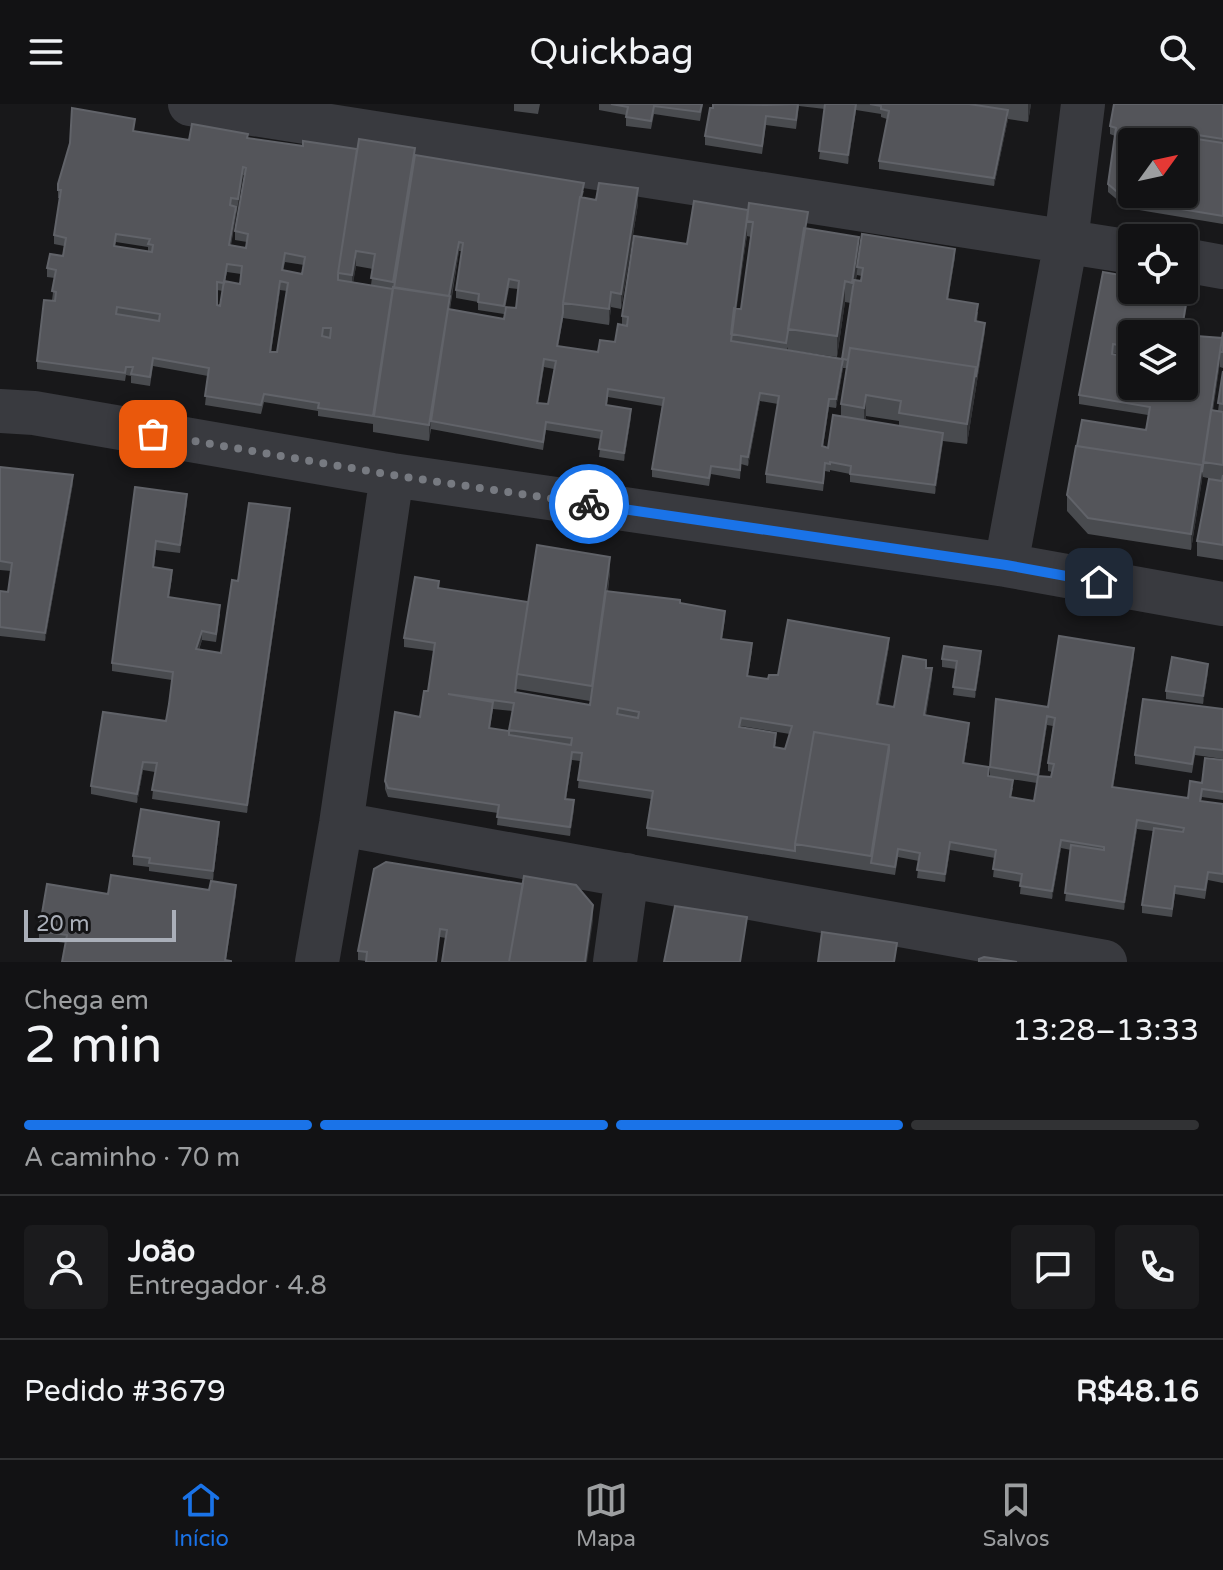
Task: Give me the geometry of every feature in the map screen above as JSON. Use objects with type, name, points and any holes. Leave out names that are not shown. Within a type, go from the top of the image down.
[{"type":"street","points":[[190,104],[1118,250]]},
{"type":"street","points":[[1006,565],[1066,241],[1083,104]]},
{"type":"street","points":[[1198,263],[1223,267]]},
{"type":"street","points":[[0,411],[34,413],[392,475],[1006,565],[1223,604]]},
{"type":"street","points":[[317,962],[341,824],[392,475]]},
{"type":"street","points":[[341,824],[627,875],[930,946],[1105,962]]},
{"type":"street","points":[[615,962],[627,875]]},
{"type":"building","points":[[611,104],[702,104],[700,112],[654,106],[651,121],[626,117],[628,107]]},
{"type":"building","points":[[713,104],[798,104],[796,120],[766,116],[762,146],[705,136]]},
{"type":"building","points":[[825,104],[856,104],[848,155],[819,151]]},
{"type":"building","points":[[870,104],[969,104],[1008,110],[994,178],[879,161],[889,111]]},
{"type":"building","points":[[1114,104],[1223,104],[1223,139],[1198,135],[1198,128],[1118,128],[1118,192],[1108,184],[1116,128],[1110,126]]},
{"type":"building","points":[[72,108],[135,119],[133,131],[189,140],[192,124],[248,134],[247,138],[303,146],[303,141],[357,149],[338,280],[393,289],[374,416],[318,408],[319,403],[264,394],[261,405],[205,396],[209,368],[153,358],[150,377],[131,374],[133,367],[126,367],[125,373],[37,361],[44,300],[55,301],[56,292],[52,291],[56,270],[47,268],[50,254],[63,256],[66,238],[54,235],[61,190],[58,190],[70,143]],"holes":[[[243,167],[246,168],[235,231],[248,234],[246,248],[229,245],[236,207],[230,205],[231,198],[238,199]],[[116,234],[150,239],[148,244],[153,245],[152,252],[114,246]],[[285,253],[305,257],[302,274],[282,270]],[[227,264],[242,266],[240,284],[224,281]],[[280,281],[288,283],[277,352],[270,352]],[[217,282],[224,283],[220,306],[217,305]],[[117,307],[160,314],[159,321],[116,314]],[[323,328],[331,328],[330,338],[322,336]]]},
{"type":"building","points":[[359,139],[415,148],[393,282],[371,278],[375,254],[356,251],[352,275],[338,273]]},
{"type":"building","points":[[1198,139],[1223,143],[1223,216],[1175,208],[1198,208]]},
{"type":"building","points":[[415,155],[584,183],[557,346],[598,352],[600,340],[615,342],[618,324],[627,326],[628,317],[622,316],[634,236],[687,244],[694,201],[748,210],[731,341],[842,359],[854,280],[861,281],[863,268],[857,267],[862,234],[955,249],[947,299],[978,304],[975,321],[985,323],[976,377],[976,367],[850,348],[848,360],[843,359],[836,399],[829,399],[822,446],[828,448],[833,415],[943,433],[935,485],[850,474],[851,466],[830,462],[825,463],[823,483],[766,474],[779,396],[760,393],[748,457],[741,456],[740,470],[711,466],[709,478],[652,469],[664,398],[608,389],[606,405],[631,409],[624,453],[599,449],[602,431],[546,422],[543,442],[431,421],[448,309],[504,319],[506,307],[516,308],[519,281],[509,279],[504,306],[478,302],[479,294],[456,290],[463,243],[459,242],[449,296],[394,288]],"holes":[[[544,359],[556,361],[548,404],[537,403]]]},
{"type":"building","points":[[599,183],[638,188],[621,294],[611,292],[609,309],[563,303],[580,197],[596,200]]},
{"type":"building","points":[[749,203],[808,212],[786,343],[731,334],[734,308],[741,309],[753,222],[747,221]]},
{"type":"building","points":[[804,228],[859,237],[852,283],[845,281],[837,336],[788,329]]},
{"type":"building","points":[[1103,272],[1118,275],[1118,304],[1186,304],[1183,320],[1118,320],[1118,345],[1113,344],[1112,354],[1118,355],[1118,400],[1198,400],[1198,336],[1222,338],[1202,472],[1202,465],[1077,446],[1082,420],[1146,430],[1150,407],[1079,395]]},
{"type":"building","points":[[393,287],[450,296],[429,425],[373,416]]},
{"type":"building","points":[[850,348],[976,367],[967,424],[899,413],[901,401],[866,395],[864,408],[841,404]]},
{"type":"building","points":[[1223,371],[1223,404],[1218,403]]},
{"type":"building","points":[[1211,410],[1223,412],[1223,465],[1203,462]]},
{"type":"building","points":[[1076,446],[1202,465],[1191,534],[1088,518],[1067,495]]},
{"type":"building","points":[[0,467],[73,475],[45,633],[0,627],[0,591],[8,592],[12,563],[0,561]]},
{"type":"building","points":[[1223,475],[1223,545],[1197,541],[1209,479],[1222,481]]},
{"type":"building","points":[[135,487],[187,494],[180,545],[156,541],[153,567],[172,570],[168,597],[220,605],[216,634],[202,631],[196,649],[221,653],[232,580],[238,581],[249,503],[290,508],[247,805],[152,790],[157,763],[143,762],[137,794],[91,786],[103,712],[166,721],[169,704],[173,672],[112,663]]},
{"type":"building","points":[[537,545],[610,557],[592,686],[517,674]]},
{"type":"building","points":[[415,577],[439,581],[438,588],[528,602],[515,692],[590,705],[606,591],[680,600],[680,603],[725,611],[721,639],[752,643],[747,676],[768,679],[769,675],[778,675],[788,620],[889,638],[877,704],[894,707],[903,656],[926,660],[926,668],[932,668],[924,715],[969,723],[963,763],[989,767],[988,776],[1013,780],[1010,797],[1034,801],[1038,776],[1051,777],[1054,764],[1048,763],[1055,718],[1047,716],[1038,775],[990,767],[996,699],[1048,707],[1059,636],[1134,648],[1112,787],[1188,798],[1190,781],[1202,783],[1205,758],[1223,760],[1223,792],[1202,789],[1200,801],[1223,804],[1223,874],[1208,872],[1205,890],[1175,886],[1172,909],[1142,905],[1154,828],[1183,832],[1184,828],[1137,820],[1124,902],[1065,893],[1071,845],[1104,850],[1104,847],[1061,840],[1052,891],[1020,886],[1022,874],[993,869],[996,850],[950,842],[945,874],[917,870],[920,853],[898,849],[895,867],[871,863],[889,745],[814,732],[795,851],[647,828],[653,791],[578,780],[582,753],[572,752],[565,799],[574,800],[570,827],[497,817],[499,805],[388,788],[385,781],[395,712],[420,717],[424,691],[428,691],[435,643],[404,638]],"holes":[[[448,694],[514,703],[509,730],[572,738],[571,745],[509,735],[509,731],[489,728],[493,702]],[[618,708],[639,712],[638,718],[617,714]],[[741,718],[792,726],[785,749],[774,747],[776,733],[739,727]]]},
{"type":"building","points":[[944,646],[981,651],[975,690],[953,687],[957,661],[942,659]]},
{"type":"building","points":[[1172,657],[1208,664],[1203,696],[1166,691]]},
{"type":"building","points":[[1143,699],[1223,709],[1223,750],[1195,747],[1192,764],[1135,755]]},
{"type":"building","points":[[814,732],[889,745],[871,856],[795,844]]},
{"type":"building","points":[[141,809],[219,822],[213,871],[149,863],[150,858],[133,856]]},
{"type":"building","points":[[386,862],[523,884],[509,962],[442,962],[447,930],[440,929],[436,962],[366,962],[367,952],[358,951],[374,869]]},
{"type":"building","points":[[111,875],[209,890],[211,881],[236,885],[225,960],[231,962],[62,962],[67,935],[39,931],[47,884],[108,894]]},
{"type":"building","points":[[524,876],[576,885],[593,905],[585,962],[509,962]]},
{"type":"building","points":[[675,906],[747,917],[740,962],[664,962]]},
{"type":"building","points":[[822,932],[897,943],[894,962],[818,962]]},
{"type":"building","points":[[984,957],[1017,962],[979,962]]},
{"type":"way so far","points":[[153,434],[392,475],[589,504]]},
{"type":"route","points":[[589,504],[1006,565],[1099,582]]}]
